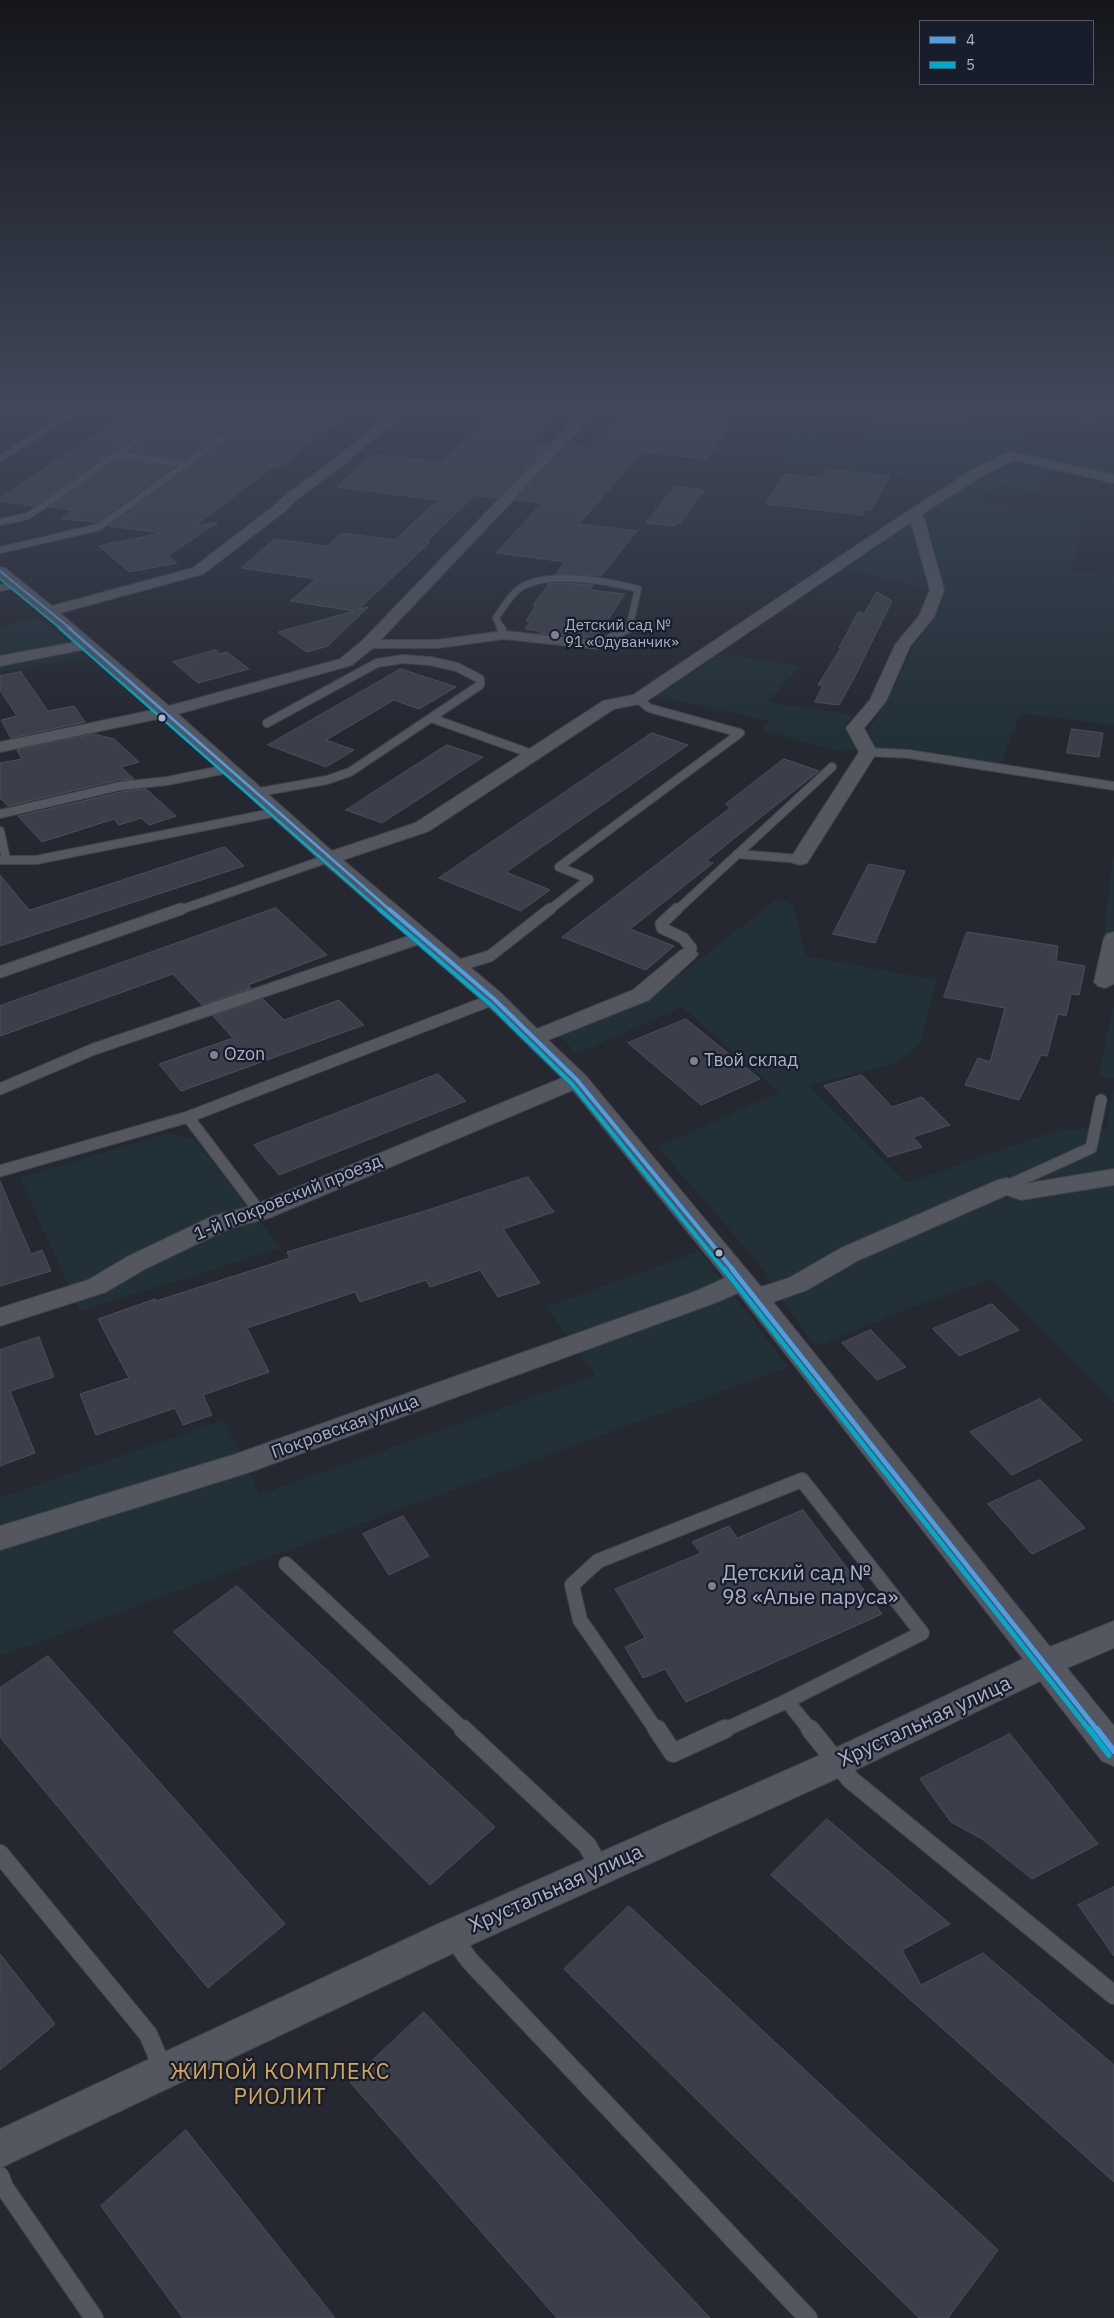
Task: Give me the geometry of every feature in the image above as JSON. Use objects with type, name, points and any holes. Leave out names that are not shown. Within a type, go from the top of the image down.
[{"type":"street","points":[[50,612],[198,571],[269,516]]},
{"type":"street","points":[[0,746],[164,713],[331,668],[346,662],[368,644],[490,516]]},
{"type":"street","points":[[329,858],[422,827],[532,754],[609,706],[638,698],[910,516]]},
{"type":"street","points":[[800,859],[868,752],[855,728],[878,701],[902,646],[926,617],[937,590],[917,518],[911,516]]},
{"type":"street","points":[[0,571],[89,644],[227,769],[457,966],[535,1037],[577,1080],[749,1290],[1114,1751]]},
{"type":"street","points":[[0,661],[89,644]]},
{"type":"street","points":[[1105,982],[1114,938]]},
{"type":"street","points":[[535,1037],[641,995],[688,954]]},
{"type":"street","name":"1-й Покровский проезд","points":[[0,1317],[97,1286],[136,1263],[222,1222],[260,1212],[577,1080]]},
{"type":"street","points":[[1007,1186],[1021,1192],[1114,1178]]},
{"type":"street","name":"Покровская улица","points":[[0,1538],[240,1464],[703,1298],[798,1284],[850,1254],[1007,1186]]},
{"type":"street","name":"Хрустальная улица","points":[[0,2149],[451,1936],[837,1763],[1114,1634]]},
{"type":"lane","points":[[0,522],[27,516]]},
{"type":"lane","points":[[0,550],[99,527],[114,516]]},
{"type":"lane","points":[[368,644],[437,644],[504,635],[598,645],[629,629],[638,589],[568,578],[530,584],[520,588],[496,618],[504,635]]},
{"type":"lane","points":[[0,588],[16,584]]},
{"type":"lane","points":[[254,792],[278,786],[331,780],[374,757],[480,685],[480,679],[472,674],[437,662],[418,659],[393,659],[377,663],[267,723]]},
{"type":"lane","points":[[457,966],[490,956],[589,879],[559,867],[740,734],[649,708],[638,698]]},
{"type":"lane","points":[[431,718],[532,754]]},
{"type":"lane","points":[[868,752],[909,754],[1114,786]]},
{"type":"lane","points":[[688,954],[691,948],[689,942],[684,937],[662,928],[661,924],[832,767]]},
{"type":"lane","points":[[227,769],[167,781],[120,786],[2,813],[0,829],[3,860],[36,860],[277,812]]},
{"type":"lane","points":[[737,854],[800,859]]},
{"type":"lane","points":[[0,972],[329,858]]},
{"type":"lane","points":[[0,1089],[94,1050],[423,938]]},
{"type":"lane","points":[[0,1171],[188,1117],[494,999]]},
{"type":"lane","points":[[1007,1186],[1091,1148],[1100,1100]]},
{"type":"lane","points":[[188,1117],[260,1212]]},
{"type":"lane","points":[[802,1480],[922,1633],[787,1701],[673,1753],[580,1620],[572,1585],[598,1561],[802,1480]]},
{"type":"lane","points":[[286,1564],[587,1845],[601,1870]]},
{"type":"lane","points":[[787,1701],[851,1780],[1114,1995]]},
{"type":"lane","points":[[0,1854],[148,2034],[164,2070]]},
{"type":"lane","points":[[451,1936],[470,1961],[808,2318]]},
{"type":"lane","points":[[0,2176],[4,2187],[94,2318]]},
{"type":"shaded area","points":[[926,516],[1084,516],[1072,571],[1114,576],[1114,725],[1021,713],[1000,765],[915,749],[875,749],[868,730],[887,701],[913,648],[932,619],[944,591]]},
{"type":"shaded area","points":[[912,524],[927,581],[927,588],[845,569],[907,525]]},
{"type":"shaded area","points":[[39,618],[87,657],[0,672],[0,627]]},
{"type":"shaded area","points":[[719,654],[801,666],[767,702],[854,715],[844,728],[857,748],[840,752],[761,730],[769,721],[656,696]]},
{"type":"shaded area","points":[[1114,850],[1114,959],[1102,949]]},
{"type":"shaded area","points":[[778,898],[793,905],[806,956],[937,980],[921,1042],[898,1063],[808,1085],[907,1183],[1055,1131],[1107,1128],[1114,1087],[1114,1403],[992,1279],[907,1309],[815,1347],[759,1264],[658,1147],[779,1092],[682,1007],[576,1054],[561,1036],[650,998]]},
{"type":"shaded area","points":[[1114,1009],[1114,1079],[1098,1076]]},
{"type":"shaded area","points":[[168,1133],[195,1140],[281,1248],[80,1311],[20,1178]]},
{"type":"shaded area","points":[[700,1251],[788,1367],[0,1656],[0,1498],[224,1420],[259,1495],[595,1375],[546,1307]]},
{"type":"building","points":[[65,516],[105,516],[97,522],[61,519]]},
{"type":"building","points":[[123,516],[208,516],[195,526],[218,522],[168,556],[177,563],[129,572],[99,546],[161,533],[109,526]]},
{"type":"building","points":[[421,516],[453,516],[427,541],[430,542],[359,609],[368,607],[328,646],[307,652],[278,632],[354,611],[290,601],[316,579],[241,568],[275,539],[327,546],[342,533],[395,540]]},
{"type":"building","points":[[530,516],[586,516],[579,524],[637,531],[601,576],[556,574],[565,562],[496,553]]},
{"type":"building","points":[[651,516],[685,516],[680,523],[676,523],[673,526],[646,523]]},
{"type":"building","points":[[549,584],[593,585],[590,590],[625,594],[596,638],[539,633],[540,631],[525,629],[531,621],[526,621],[536,606],[533,605]]},
{"type":"building","points":[[877,592],[892,601],[839,705],[815,702],[823,685],[818,685],[841,648],[839,648],[858,612],[864,613]]},
{"type":"building","points":[[216,650],[220,654],[227,652],[249,669],[198,683],[173,662]]},
{"type":"building","points":[[401,669],[456,687],[419,709],[394,700],[326,740],[354,750],[326,767],[268,745]]},
{"type":"building","points":[[21,672],[48,711],[74,706],[85,722],[11,738],[1,720],[17,716],[0,690],[0,676]]},
{"type":"building","points":[[1072,729],[1103,733],[1099,757],[1067,753]]},
{"type":"building","points":[[652,733],[688,745],[506,872],[550,890],[521,911],[439,878]]},
{"type":"building","points":[[94,734],[114,739],[139,762],[121,767],[134,779],[119,780],[8,806],[0,798],[0,763],[22,759],[17,750]]},
{"type":"building","points":[[447,745],[483,757],[382,823],[346,810]]},
{"type":"building","points":[[784,759],[819,771],[706,861],[713,863],[630,929],[674,946],[646,970],[562,937],[730,808],[726,804]]},
{"type":"building","points":[[146,789],[176,816],[149,825],[141,818],[119,825],[114,819],[42,842],[18,816],[121,792]]},
{"type":"building","points":[[225,847],[244,866],[0,946],[0,875],[29,910]]},
{"type":"building","points":[[869,864],[905,871],[875,943],[833,934]]},
{"type":"building","points":[[276,908],[327,955],[248,985],[251,988],[202,1005],[173,974],[0,1036],[0,1006]]},
{"type":"building","points":[[967,932],[1058,946],[1056,961],[1085,966],[1079,995],[1071,994],[1066,1016],[1058,1014],[1047,1056],[1041,1055],[1019,1100],[965,1085],[978,1058],[990,1062],[1005,1008],[944,997]]},
{"type":"building","points":[[263,999],[284,1020],[339,1000],[364,1025],[181,1091],[159,1064],[233,1038],[213,1016]]},
{"type":"building","name":"Твой склад","points":[[686,1019],[760,1079],[701,1105],[628,1043]]},
{"type":"building","points":[[438,1074],[466,1101],[279,1175],[254,1145]]},
{"type":"building","points":[[862,1075],[892,1107],[922,1097],[950,1125],[913,1137],[922,1147],[888,1157],[824,1086]]},
{"type":"building","points":[[528,1177],[554,1212],[503,1229],[540,1283],[498,1297],[480,1270],[430,1287],[426,1280],[360,1302],[355,1292],[247,1328],[269,1372],[203,1395],[212,1415],[183,1425],[175,1408],[96,1435],[80,1394],[129,1378],[98,1319],[155,1299],[156,1301],[290,1258],[287,1252],[425,1211]]},
{"type":"building","points":[[0,1181],[31,1254],[42,1250],[51,1271],[0,1286]]},
{"type":"building","points":[[992,1304],[1019,1330],[959,1356],[933,1329]]},
{"type":"building","points":[[871,1330],[906,1367],[877,1380],[842,1343]]},
{"type":"building","points":[[39,1337],[54,1377],[10,1391],[35,1453],[0,1466],[0,1350]]},
{"type":"building","points":[[1040,1399],[1082,1440],[1012,1475],[970,1432]]},
{"type":"building","points":[[1040,1480],[1085,1528],[1032,1554],[988,1504]]},
{"type":"building","points":[[803,1510],[882,1614],[686,1702],[665,1669],[643,1678],[625,1647],[645,1638],[615,1589],[701,1553],[692,1542],[729,1526],[737,1538]]},
{"type":"building","points":[[403,1516],[429,1556],[389,1575],[363,1534]]},
{"type":"building","points":[[237,1586],[495,1827],[430,1885],[174,1632]]},
{"type":"building","points":[[48,1656],[285,1924],[208,1988],[0,1737],[0,1688]]},
{"type":"building","points":[[1010,1734],[1098,1844],[1032,1879],[982,1839],[951,1822],[920,1779]]},
{"type":"building","points":[[827,1819],[950,1924],[902,1950],[921,1985],[983,1953],[1114,2065],[1114,2182],[771,1875]]},
{"type":"building","points":[[1114,1887],[1114,1956],[1078,1905]]},
{"type":"building","points":[[629,1906],[998,2250],[948,2318],[919,2318],[564,1969]]},
{"type":"building","points":[[0,1954],[55,2024],[0,2070]]},
{"type":"building","points":[[424,2012],[710,2318],[557,2318],[350,2082]]},
{"type":"building","points":[[186,2130],[335,2318],[183,2318],[101,2206]]},
{"type":"transit line","name":"4","points":[[0,571],[89,644],[329,858],[494,999],[577,1080],[756,1298],[1114,1751]]},
{"type":"transit line","name":"5","points":[[0,579],[85,649],[325,863],[490,1004],[572,1084],[751,1302],[1109,1755]]},
{"type":"place","name":"Детский сад № 91 «Одуванчик»","points":[[555,635]]},
{"type":"place","name":"Ozon","points":[[214,1055]]},
{"type":"place","name":"Твой склад","points":[[694,1061]]},
{"type":"place","name":"Детский сад № 98 «Алые паруса»","points":[[712,1586]]},
{"type":"district","name":"ЖИЛОЙ КОМПЛЕКС РИОЛИТ","points":[[280,2086]]}]
